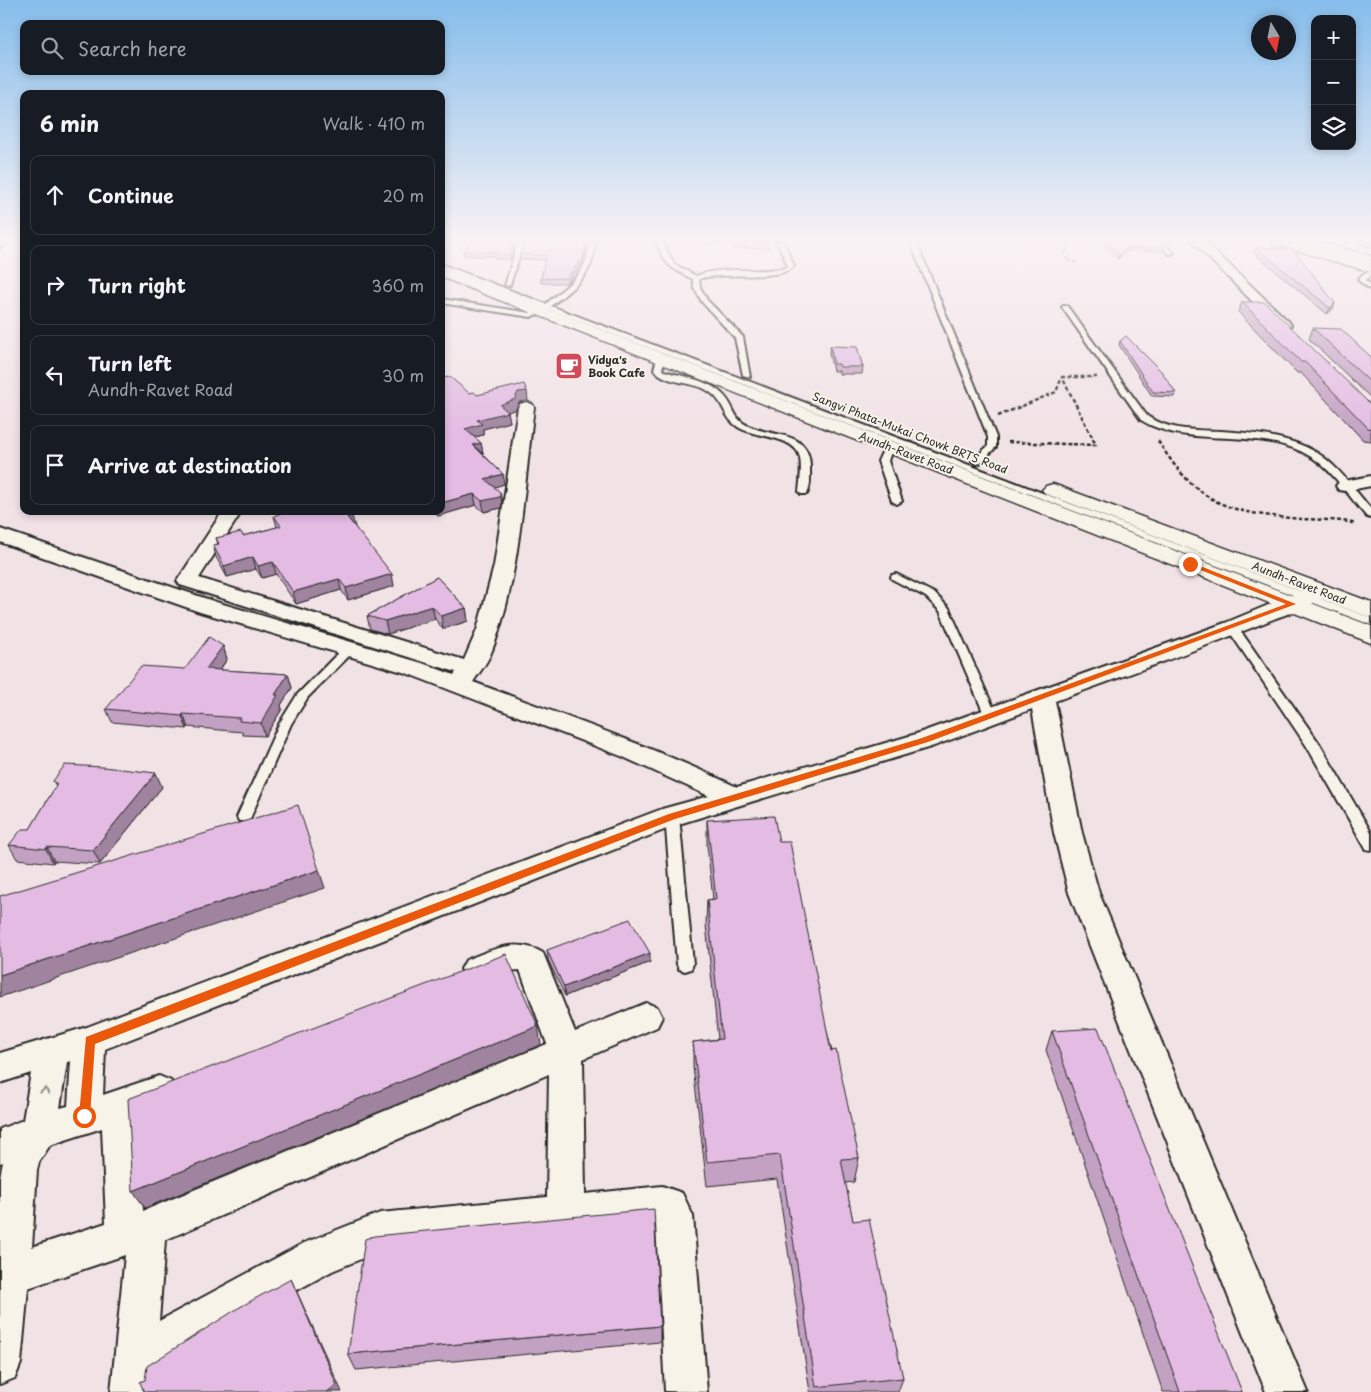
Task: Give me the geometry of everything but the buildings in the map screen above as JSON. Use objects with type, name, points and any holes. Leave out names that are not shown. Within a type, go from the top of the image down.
[{"type":"main road","name":"Aundh-Ravet Road","points":[[547,306],[661,357],[890,446],[1306,597],[1371,611]]},
{"type":"main road","name":"Aundh-Ravet Road","points":[[547,306],[747,375],[977,461],[1306,597],[1371,635]]},
{"type":"street","points":[[1264,306],[1295,336]]},
{"type":"street","points":[[465,677],[480,654],[504,566],[526,407]]},
{"type":"street","points":[[1345,486],[1371,481]]},
{"type":"street","points":[[230,515],[186,582],[465,677],[685,773],[736,798]]},
{"type":"street","points":[[0,535],[208,607],[414,668],[465,677]]},
{"type":"street","points":[[0,1068],[90,1041],[672,816],[925,740],[1233,628],[1306,597]]},
{"type":"street","points":[[1042,697],[1068,833],[1084,893],[1287,1392]]},
{"type":"street","points":[[450,980],[504,958],[527,957],[532,962],[566,1050],[566,1214]]},
{"type":"street","points":[[10,1274],[137,1232],[646,1016]]},
{"type":"street","points":[[84,1116],[90,1041]]},
{"type":"street","points":[[0,1363],[19,1170],[23,1156],[39,1130],[52,1052]]},
{"type":"street","points":[[0,1146],[39,1130],[119,1107],[184,1082]]},
{"type":"street","points":[[119,1107],[137,1232],[137,1355],[132,1392]]},
{"type":"street","points":[[137,1355],[318,1257],[380,1232],[662,1205],[673,1209],[683,1392]]},
{"type":"lane","points":[[475,306],[531,314],[547,306]]},
{"type":"lane","name":"Sangvi Phata-Mukai Chowk BRTS Road","points":[[547,306],[1371,622]]},
{"type":"lane","points":[[708,306],[729,329],[739,337],[747,375]]},
{"type":"lane","points":[[940,306],[987,420],[992,447],[977,461]]},
{"type":"lane","points":[[1065,307],[1144,418],[1153,425],[1166,430],[1249,436],[1306,451],[1318,457],[1371,515]]},
{"type":"lane","points":[[661,357],[658,369],[661,372],[694,383],[719,395],[735,422],[748,429],[794,443],[801,449],[805,455],[804,492]]},
{"type":"lane","points":[[890,446],[883,461],[897,501]]},
{"type":"lane","points":[[896,577],[930,595],[945,610],[991,716]]},
{"type":"lane","points":[[1233,628],[1312,743],[1371,845]]},
{"type":"lane","points":[[244,816],[285,724],[303,695],[349,649]]},
{"type":"lane","points":[[672,816],[685,964]]},
{"type":"path","points":[[987,420],[1056,392],[1062,377]]},
{"type":"path","points":[[1062,377],[1115,377]]},
{"type":"path","points":[[992,442],[1096,445],[1062,377]]},
{"type":"path","points":[[1144,418],[1188,483],[1206,497],[1231,508],[1253,513],[1349,522],[1358,525]]},
{"type":"place","name":"Vidya's Book Cafe","points":[[569,366]]},
{"type":"route","points":[[84,1116],[90,1041],[672,816],[925,740],[1233,628],[1292,604],[1190,564]]}]
